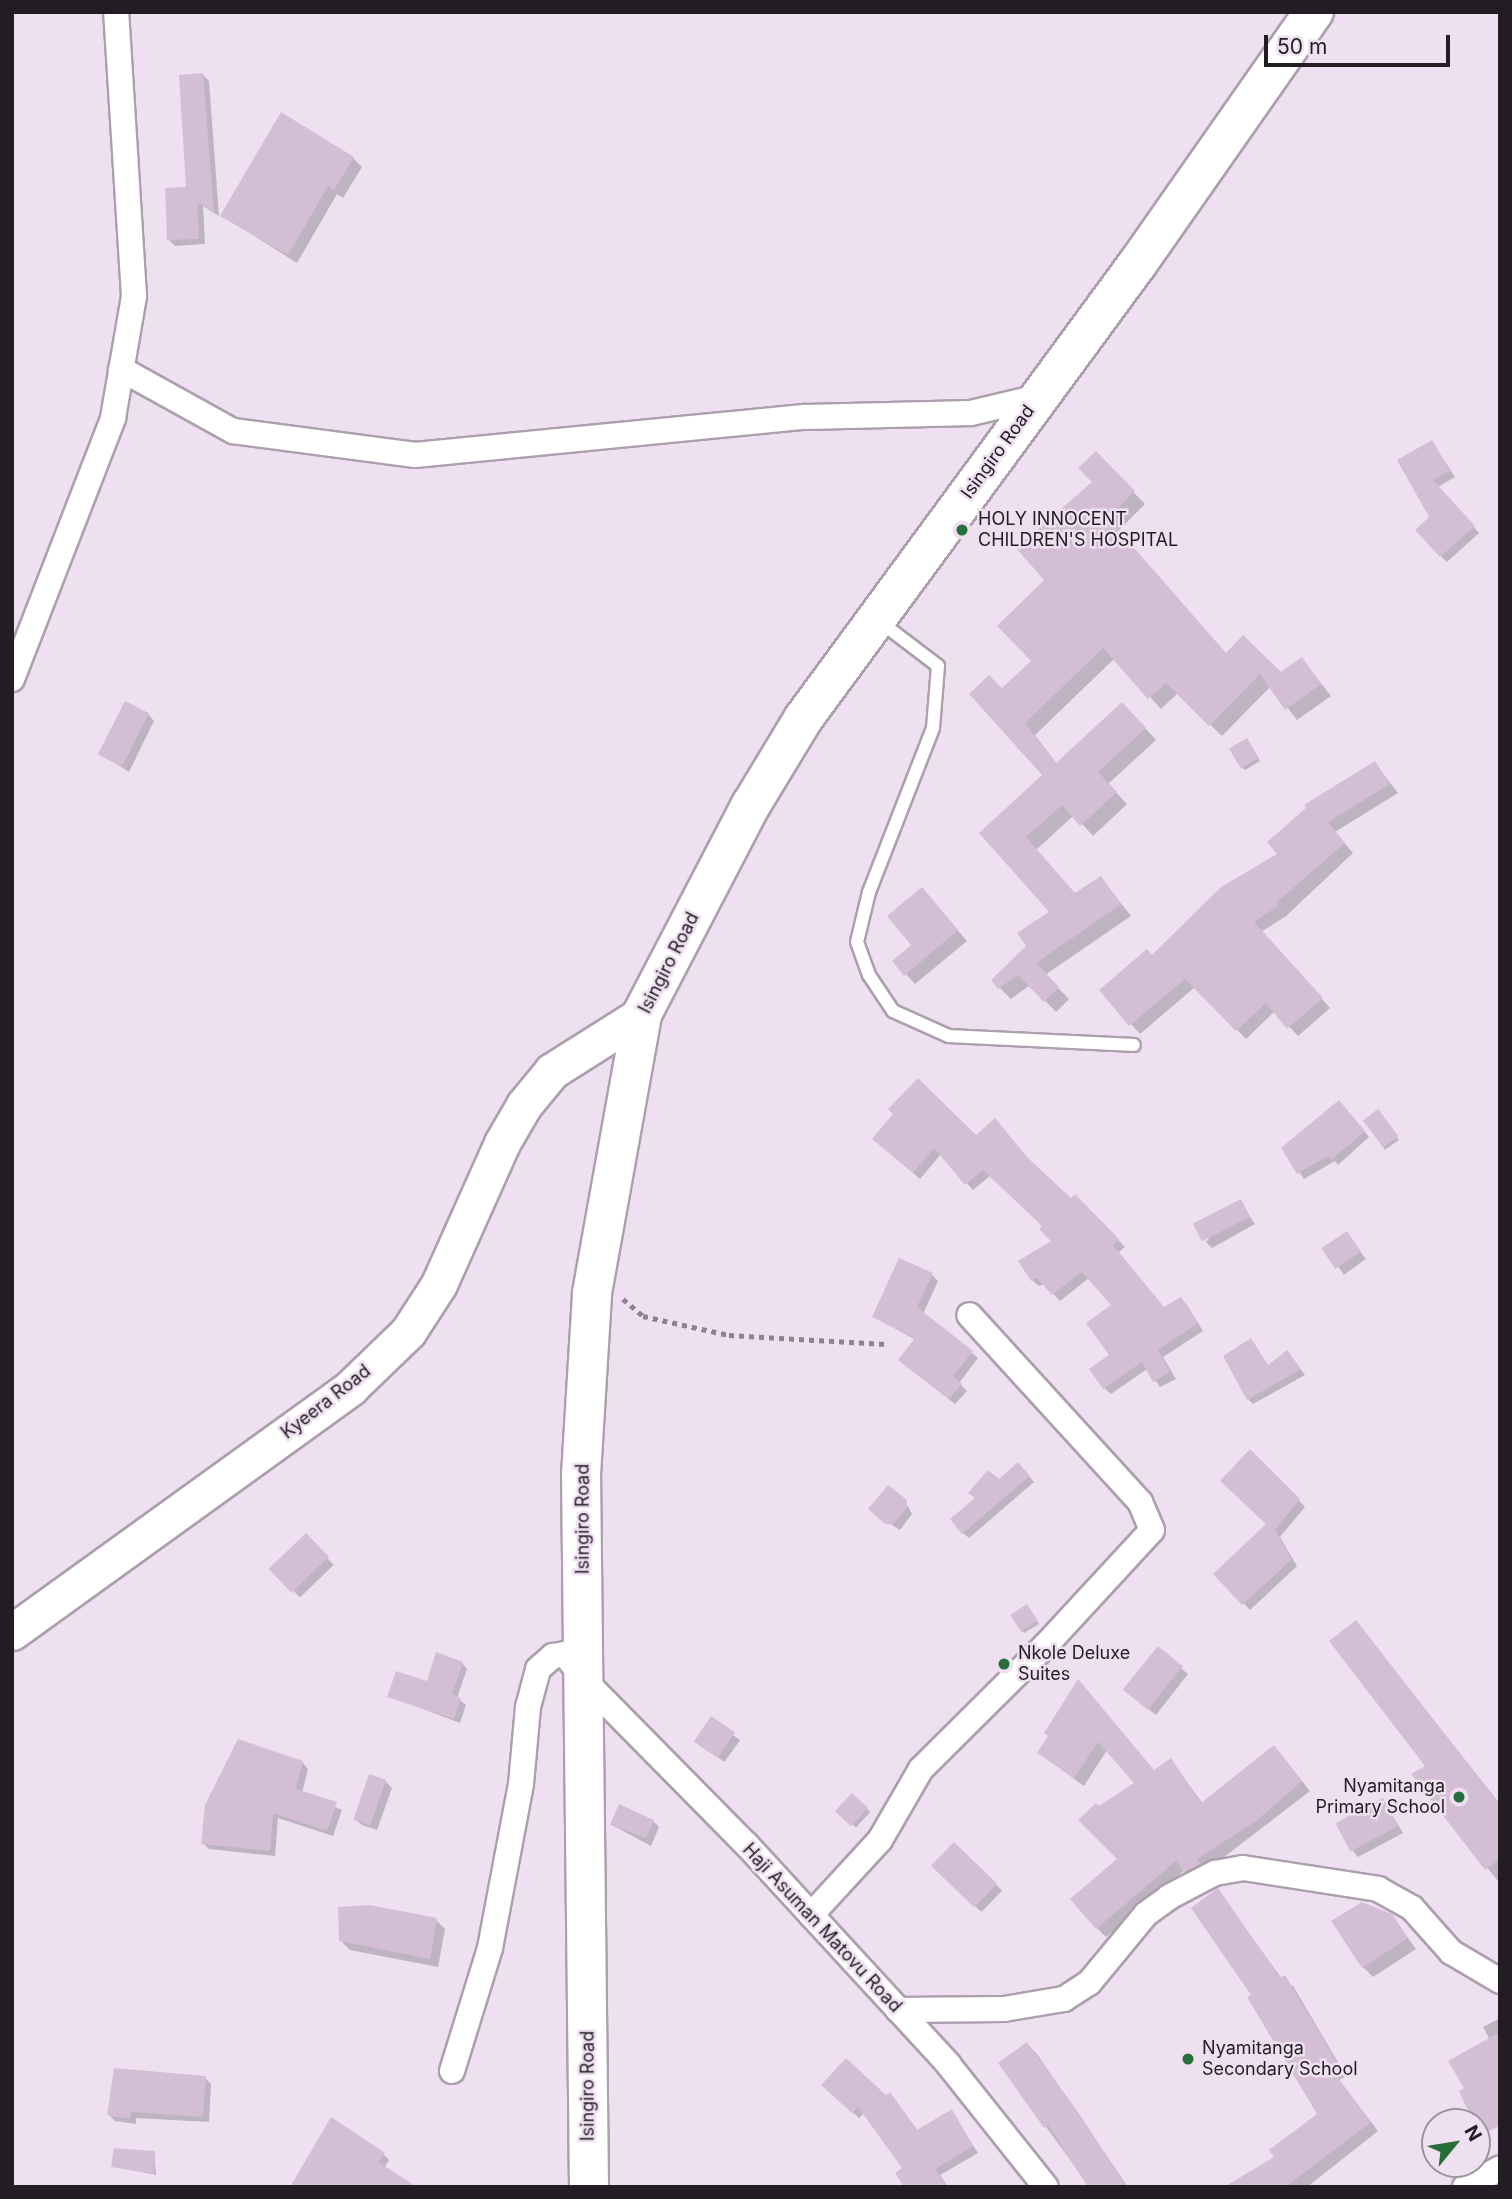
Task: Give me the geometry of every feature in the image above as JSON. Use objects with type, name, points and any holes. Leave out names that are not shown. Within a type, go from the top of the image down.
[{"type":"main road","name":"Isingiro Road","points":[[589,2187],[581,1475],[595,1277],[642,1014],[751,805],[803,719],[1314,12]]},
{"type":"main road","name":"Kyeera Road","points":[[12,1632],[350,1388],[408,1332],[439,1284],[502,1143],[524,1105],[552,1071],[642,1014]]},
{"type":"street","points":[[12,679],[113,418],[134,296],[116,12]]},
{"type":"street","points":[[121,369],[233,431],[415,455],[806,417],[971,413],[1038,397]]},
{"type":"street","points":[[811,1915],[880,1840],[921,1769],[1046,1646],[1152,1530],[1140,1502],[969,1315]]},
{"type":"street","name":"Haji Asuman Matovu Road","points":[[452,2071],[490,1948],[521,1784],[528,1707],[538,1669],[553,1656],[565,1654],[585,1681],[811,1915],[948,2064],[1046,2187]]},
{"type":"street","points":[[898,2010],[1004,2009],[1064,1999],[1089,1983],[1146,1914],[1169,1897],[1215,1873],[1242,1868],[1378,1889],[1412,1908],[1451,1952],[1500,1981]]},
{"type":"street","points":[[1465,2187],[1500,2168]]},
{"type":"lane","points":[[876,618],[938,666],[933,728],[869,892],[857,942],[869,975],[893,1011],[949,1037],[1134,1045]]},
{"type":"path","points":[[595,1277],[643,1316],[729,1335],[886,1344]]},
{"type":"building","points":[[203,73],[214,212],[197,202],[199,239],[167,240],[165,188],[186,187],[179,75]]},
{"type":"building","points":[[281,112],[354,157],[334,190],[328,186],[288,255],[220,216]]},
{"type":"building","points":[[1432,440],[1450,471],[1433,480],[1475,526],[1440,557],[1415,530],[1429,517],[1397,460]]},
{"type":"building","points":[[1096,451],[1135,491],[1108,518],[1226,653],[1243,635],[1281,672],[1302,657],[1321,684],[1285,710],[1260,674],[1209,726],[1166,683],[1148,699],[1103,648],[1025,723],[1056,763],[1122,702],[1146,728],[1098,772],[1117,792],[1080,826],[1062,805],[1026,837],[1075,893],[1101,876],[1121,904],[1036,963],[1059,987],[1044,1002],[1018,975],[998,989],[991,980],[1026,946],[1017,933],[1049,912],[979,833],[1042,775],[969,694],[989,675],[1002,688],[1031,661],[997,626],[1044,580],[1016,548],[1092,482],[1078,468]]},
{"type":"building","points":[[125,701],[149,713],[122,767],[98,754]]},
{"type":"building","points":[[1247,738],[1259,758],[1241,769],[1229,749]]},
{"type":"building","points":[[1375,761],[1390,784],[1328,822],[1345,843],[1276,903],[1278,906],[1254,922],[1323,998],[1287,1029],[1266,1003],[1236,1031],[1185,979],[1129,1026],[1099,990],[1147,949],[1152,955],[1221,887],[1277,854],[1267,842],[1306,808],[1304,805]]},
{"type":"building","points":[[922,887],[958,930],[904,976],[892,961],[911,945],[887,916]]},
{"type":"building","points":[[918,1078],[976,1135],[995,1118],[1027,1157],[1071,1198],[1075,1194],[1119,1239],[1113,1245],[1164,1307],[1181,1297],[1198,1323],[1158,1350],[1170,1372],[1153,1382],[1142,1362],[1103,1389],[1089,1369],[1109,1355],[1086,1323],[1111,1305],[1082,1272],[1052,1295],[1037,1278],[1031,1281],[1018,1261],[1051,1241],[1039,1229],[1042,1226],[983,1170],[965,1185],[934,1148],[913,1173],[872,1139],[893,1114],[888,1109]]},
{"type":"building","points":[[1339,1100],[1365,1131],[1331,1160],[1328,1156],[1297,1174],[1281,1148]]},
{"type":"building","points":[[1378,1109],[1398,1136],[1383,1148],[1363,1120]]},
{"type":"building","points":[[1241,1199],[1250,1217],[1202,1241],[1193,1224]]},
{"type":"building","points":[[1347,1231],[1361,1252],[1335,1269],[1321,1248]]},
{"type":"building","points":[[899,1258],[933,1273],[917,1307],[973,1351],[953,1376],[962,1384],[949,1399],[898,1360],[915,1338],[872,1317]]},
{"type":"building","points":[[1251,1338],[1268,1365],[1287,1350],[1301,1369],[1247,1400],[1223,1356]]},
{"type":"building","points":[[1250,1449],[1300,1499],[1275,1530],[1292,1559],[1242,1605],[1213,1574],[1266,1524],[1220,1481]]},
{"type":"building","points":[[1018,1462],[1030,1476],[962,1534],[950,1519],[975,1498],[968,1493],[988,1470],[999,1479]]},
{"type":"building","points":[[888,1485],[907,1500],[907,1508],[893,1524],[885,1524],[868,1509]]},
{"type":"building","points":[[306,1533],[329,1557],[292,1593],[269,1569]]},
{"type":"building","points":[[1027,1604],[1038,1621],[1021,1632],[1010,1615]]},
{"type":"building","points":[[1356,1620],[1500,1805],[1500,1859],[1485,1870],[1411,1774],[1425,1766],[1329,1641]]},
{"type":"building","points":[[1158,1646],[1183,1666],[1148,1710],[1123,1690]]},
{"type":"building","points":[[436,1652],[463,1662],[452,1694],[461,1698],[454,1719],[387,1697],[396,1671],[427,1681]]},
{"type":"building","points":[[1078,1679],[1154,1770],[1171,1758],[1201,1803],[1274,1745],[1302,1781],[1256,1821],[1197,1859],[1201,1864],[1184,1872],[1176,1861],[1096,1929],[1070,1899],[1117,1859],[1078,1820],[1096,1803],[1099,1806],[1134,1783],[1098,1742],[1074,1778],[1037,1753],[1048,1736],[1044,1733]]},
{"type":"building","points":[[711,1716],[735,1732],[718,1758],[694,1742]]},
{"type":"building","points":[[238,1739],[303,1761],[296,1789],[337,1802],[327,1831],[273,1813],[270,1851],[201,1844],[205,1805]]},
{"type":"building","points":[[369,1774],[386,1780],[370,1825],[353,1819]]},
{"type":"building","points":[[852,1793],[868,1808],[851,1826],[835,1811]]},
{"type":"building","points":[[1383,1798],[1398,1826],[1350,1852],[1335,1823]]},
{"type":"building","points":[[619,1804],[654,1820],[646,1838],[610,1825]]},
{"type":"building","points":[[954,1842],[997,1884],[974,1907],[931,1866]]},
{"type":"building","points":[[1218,1888],[1280,1978],[1285,1975],[1339,2066],[1332,2070],[1371,2122],[1285,2187],[1224,2187],[1274,2157],[1269,2150],[1317,2114],[1247,1997],[1251,1995],[1191,1908]]},
{"type":"building","points":[[1362,1902],[1392,1914],[1408,1938],[1362,1968],[1331,1921]]},
{"type":"building","points":[[369,1905],[437,1918],[430,1959],[339,1941],[338,1907]]},
{"type":"building","points":[[1500,2032],[1500,2126],[1491,2130],[1491,2108],[1467,2108],[1459,2091],[1464,2088],[1448,2061]]},
{"type":"building","points":[[1027,2042],[1078,2112],[1127,2187],[1088,2187],[1048,2125],[1044,2128],[998,2063]]},
{"type":"building","points":[[846,2058],[886,2095],[890,2092],[917,2130],[952,2109],[973,2146],[935,2169],[947,2187],[904,2187],[895,2173],[902,2168],[858,2107],[852,2113],[821,2085]]},
{"type":"building","points":[[114,2068],[206,2076],[203,2117],[131,2112],[130,2119],[107,2115]]},
{"type":"building","points":[[331,2117],[385,2153],[378,2162],[417,2187],[290,2187]]},
{"type":"building","points":[[114,2148],[155,2151],[154,2174],[111,2167]]},
{"type":"place","name":"HOLY INNOCENT CHILDREN'S HOSPITAL","points":[[962,530]]},
{"type":"place","name":"Nkole Deluxe Suites","points":[[1004,1664]]},
{"type":"place","name":"Nyamitanga Primary School","points":[[1459,1797]]},
{"type":"place","name":"Nyamitanga Secondary School","points":[[1188,2059]]}]
